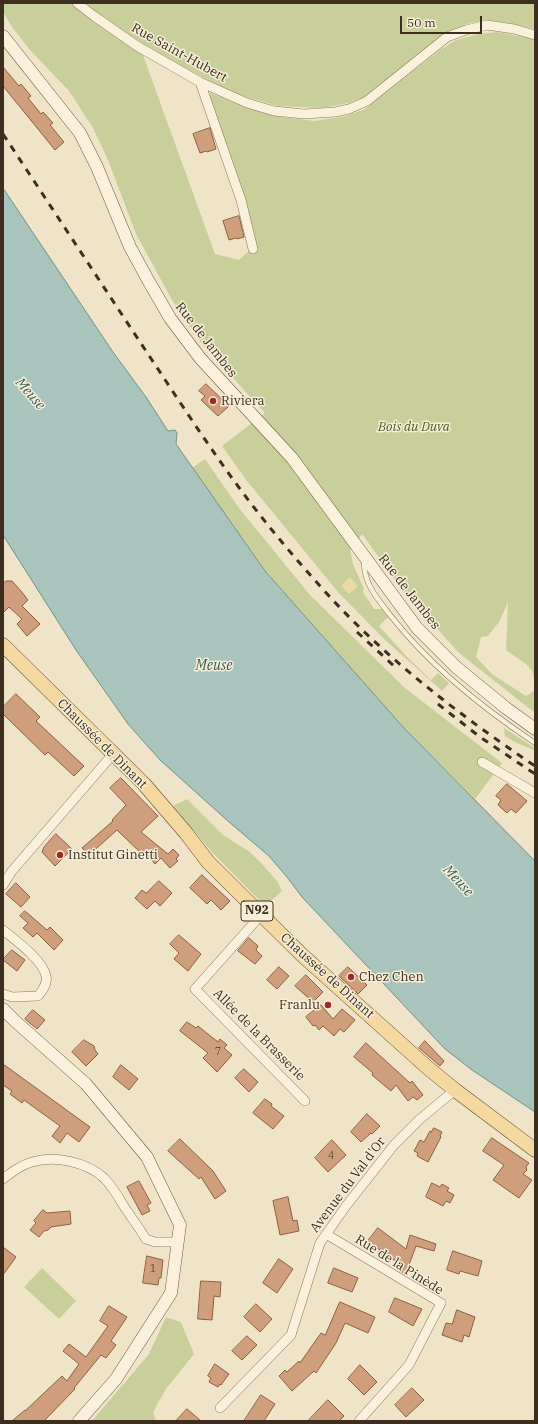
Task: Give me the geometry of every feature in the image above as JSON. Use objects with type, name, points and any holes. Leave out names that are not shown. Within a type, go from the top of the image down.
[{"type":"main road","name":"Rue de Jambes","points":[[3,36],[68,117],[83,139],[97,167],[130,247],[170,318],[200,358],[292,458],[417,628],[437,649],[482,689],[535,729]]},
{"type":"main road","name":"Chaussée de Dinant","points":[[3,645],[144,784],[186,833],[208,862],[302,955],[428,1068],[535,1150]]},
{"type":"main road","points":[[3,1009],[86,1084],[147,1157],[180,1225],[171,1293],[116,1380],[80,1421]]},
{"type":"street","name":"Rue Saint-Hubert","points":[[77,3],[137,46],[200,82],[247,103],[274,111],[304,114],[335,112],[349,109],[367,101],[446,37],[466,30],[487,25],[514,29],[535,35]]},
{"type":"street","points":[[200,82],[241,200],[253,249]]},
{"type":"street","points":[[3,885],[12,871],[113,754]]},
{"type":"street","points":[[482,762],[535,794]]},
{"type":"street","name":"Allée de la Brasserie","points":[[261,915],[195,989],[305,1100]]},
{"type":"street","points":[[3,930],[22,945],[40,966],[46,977],[44,989],[38,996],[17,997],[3,994]]},
{"type":"street","name":"Avenue du Val d'Or","points":[[220,1408],[291,1335],[320,1243],[346,1206],[394,1145],[420,1119],[455,1090]]},
{"type":"street","points":[[3,1179],[18,1167],[42,1160],[68,1161],[82,1165],[92,1169],[111,1186],[146,1239],[155,1242],[178,1242]]},
{"type":"street","name":"Rue de la Pinède","points":[[326,1234],[441,1303],[410,1365],[359,1421]]},
{"type":"lane","points":[[364,556],[364,568],[368,584],[407,636],[448,677],[503,722],[535,743]]},
{"type":"green space","name":"Bois du Duva","points":[[3,3],[85,3],[143,55],[215,254],[239,260],[251,249],[207,96],[210,93],[252,109],[282,117],[315,121],[346,116],[365,109],[440,50],[456,40],[478,34],[498,32],[535,39],[535,683],[535,713],[459,653],[404,592],[362,534],[350,550],[353,564],[364,589],[363,592],[374,609],[382,609],[388,617],[379,626],[409,659],[431,680],[438,673],[449,683],[442,691],[383,638],[338,592],[247,481],[222,446],[265,413],[202,344],[172,300],[136,234],[108,160],[93,128],[69,91],[30,50],[12,27],[3,12]],"holes":[[[508,602],[506,650],[526,664],[532,671],[535,683],[534,691],[526,696],[492,674],[476,657],[481,637],[488,636],[499,622]]]},
{"type":"green space","points":[[86,3],[535,3],[535,29],[487,20],[470,23],[449,31],[365,97],[348,103],[322,108],[278,106],[236,94],[179,65],[132,37],[100,15]]},
{"type":"green space","points":[[205,459],[239,508],[310,595],[405,688],[502,763],[475,799],[403,727],[265,571],[192,468]]},
{"type":"green space","points":[[504,728],[535,748],[533,750],[505,736]]},
{"type":"green space","points":[[187,799],[223,835],[250,852],[277,881],[282,891],[265,906],[212,852],[173,806]]},
{"type":"green space","points":[[42,1268],[76,1301],[59,1319],[24,1287]]},
{"type":"green space","points":[[166,1317],[181,1322],[194,1354],[166,1389],[153,1412],[156,1421],[92,1421],[149,1354]]},
{"type":"sand","points":[[350,577],[358,586],[349,594],[341,586]]},
{"type":"water","name":"Meuse","points":[[3,188],[168,431],[175,430],[177,433],[176,444],[265,571],[403,727],[535,861],[535,1112],[472,1070],[445,1049],[302,897],[269,856],[160,760],[128,724],[76,650],[3,535]]},
{"type":"building","points":[[3,67],[19,86],[21,84],[31,96],[28,98],[41,114],[43,112],[53,123],[50,125],[64,142],[55,150],[3,86]]},
{"type":"building","points":[[210,128],[216,149],[200,153],[193,134]]},
{"type":"building","points":[[239,216],[244,237],[229,240],[223,221]]},
{"type":"building","points":[[206,384],[229,406],[218,416],[201,400],[205,396],[199,391]]},
{"type":"building","points":[[6,581],[12,581],[21,591],[28,600],[22,606],[40,624],[27,636],[17,624],[22,619],[9,607],[3,613],[3,584]]},
{"type":"building","points":[[16,694],[40,717],[36,721],[84,766],[74,776],[48,752],[45,755],[3,714],[3,707]]},
{"type":"building","points":[[121,778],[158,816],[141,832],[168,854],[173,849],[179,855],[176,859],[178,861],[170,868],[161,858],[155,864],[147,854],[144,856],[117,830],[89,855],[82,848],[113,821],[112,820],[126,805],[110,788]]},
{"type":"building","points":[[507,784],[527,801],[516,813],[511,809],[507,813],[498,805],[501,800],[496,796]]},
{"type":"building","points":[[56,834],[72,849],[55,866],[42,852],[44,847]]},
{"type":"building","points":[[202,875],[230,901],[221,910],[211,900],[207,904],[190,888]]},
{"type":"building","points":[[159,881],[172,893],[160,906],[155,901],[147,909],[135,898],[142,890],[146,893]]},
{"type":"building","points":[[16,883],[30,897],[21,907],[6,894]]},
{"type":"building","points":[[25,911],[47,930],[50,927],[63,940],[54,950],[37,933],[33,937],[23,928],[28,923],[20,916]]},
{"type":"building","points":[[179,935],[201,954],[188,971],[174,959],[179,953],[170,944]]},
{"type":"building","points":[[249,938],[258,946],[256,950],[262,956],[255,964],[238,951]]},
{"type":"building","points":[[12,950],[25,960],[17,971],[3,960]]},
{"type":"building","points":[[279,967],[289,976],[277,989],[267,980]]},
{"type":"building","points":[[348,967],[367,985],[358,994],[339,976]]},
{"type":"building","points":[[306,975],[323,992],[313,1002],[295,986]]},
{"type":"building","points":[[321,1005],[333,1019],[342,1009],[355,1020],[344,1032],[340,1029],[334,1036],[323,1026],[319,1030],[315,1025],[313,1026],[306,1017]]},
{"type":"building","points":[[33,1010],[45,1020],[37,1029],[25,1019]]},
{"type":"building","points":[[187,1022],[196,1028],[198,1026],[218,1042],[220,1039],[227,1045],[224,1048],[232,1055],[217,1072],[203,1058],[208,1053],[180,1031]]},
{"type":"building","points":[[84,1040],[94,1046],[98,1054],[86,1066],[72,1052]]},
{"type":"building","points":[[425,1041],[444,1061],[440,1066],[419,1048]]},
{"type":"building","points":[[366,1043],[410,1083],[412,1081],[423,1095],[417,1100],[413,1097],[408,1101],[396,1085],[391,1091],[372,1075],[373,1073],[354,1057]]},
{"type":"building","points":[[3,1064],[90,1127],[79,1142],[67,1133],[60,1143],[52,1136],[60,1126],[24,1100],[22,1103],[10,1094],[12,1091],[3,1085]]},
{"type":"building","points":[[121,1065],[138,1079],[129,1090],[113,1077]]},
{"type":"building","points":[[244,1069],[258,1082],[249,1092],[235,1078]]},
{"type":"building","points":[[265,1099],[272,1104],[271,1106],[284,1116],[273,1129],[253,1113]]},
{"type":"building","points":[[367,1114],[380,1126],[361,1142],[351,1132]]},
{"type":"building","points":[[434,1128],[442,1132],[441,1137],[428,1162],[417,1156],[418,1153],[414,1151],[420,1140],[424,1142],[430,1131],[431,1132]]},
{"type":"building","points":[[492,1138],[529,1163],[526,1167],[527,1170],[523,1174],[532,1180],[519,1198],[493,1180],[504,1165],[483,1151]]},
{"type":"building","points":[[180,1139],[213,1171],[226,1191],[215,1199],[201,1177],[199,1179],[168,1151]]},
{"type":"building","points":[[332,1140],[346,1155],[328,1172],[315,1158]]},
{"type":"building","points":[[139,1181],[151,1203],[147,1205],[150,1211],[142,1215],[127,1187]]},
{"type":"building","points":[[432,1183],[440,1187],[442,1184],[449,1188],[447,1191],[454,1195],[450,1203],[446,1201],[443,1206],[426,1197]]},
{"type":"building","points":[[288,1197],[293,1221],[297,1220],[299,1231],[280,1235],[273,1201]]},
{"type":"building","points":[[43,1210],[47,1213],[70,1211],[71,1224],[51,1227],[44,1231],[39,1237],[30,1230],[36,1223],[34,1221]]},
{"type":"building","points":[[378,1228],[406,1249],[410,1235],[436,1244],[434,1251],[416,1246],[406,1273],[399,1271],[402,1262],[390,1259],[389,1261],[378,1253],[380,1250],[368,1241]]},
{"type":"building","points":[[3,1247],[16,1257],[3,1275]]},
{"type":"building","points":[[453,1251],[482,1261],[478,1276],[460,1271],[459,1274],[447,1270]]},
{"type":"building","points":[[147,1256],[163,1260],[161,1278],[159,1278],[158,1285],[143,1283]]},
{"type":"building","points":[[279,1259],[293,1269],[277,1293],[263,1283]]},
{"type":"building","points":[[334,1268],[358,1278],[352,1292],[328,1283]]},
{"type":"building","points":[[201,1281],[221,1282],[220,1297],[214,1296],[212,1320],[198,1319]]},
{"type":"building","points":[[395,1298],[422,1309],[413,1326],[389,1312]]},
{"type":"building","points":[[340,1302],[375,1317],[368,1333],[345,1323],[336,1343],[316,1373],[314,1371],[292,1391],[279,1376],[285,1370],[287,1372],[299,1361],[300,1363],[321,1333],[325,1335]]},
{"type":"building","points":[[256,1304],[272,1319],[260,1332],[244,1317]]},
{"type":"building","points":[[109,1306],[127,1317],[111,1341],[116,1345],[106,1358],[101,1355],[74,1388],[75,1389],[44,1421],[12,1421],[25,1411],[62,1376],[67,1381],[79,1364],[63,1351],[69,1344],[86,1357],[108,1326],[100,1321]]},
{"type":"building","points":[[457,1310],[475,1317],[469,1337],[464,1335],[462,1342],[442,1335],[446,1323],[452,1324]]},
{"type":"building","points":[[247,1336],[257,1345],[242,1360],[232,1351]]},
{"type":"building","points":[[215,1364],[229,1374],[218,1387],[209,1382],[211,1378],[208,1376]]},
{"type":"building","points":[[360,1365],[377,1382],[364,1395],[348,1379]]},
{"type":"building","points":[[412,1388],[424,1400],[406,1417],[395,1405]]},
{"type":"building","points":[[261,1395],[275,1404],[264,1421],[244,1421]]},
{"type":"building","points":[[328,1400],[344,1416],[339,1421],[308,1421]]},
{"type":"building","points":[[187,1409],[201,1421],[176,1421]]},
{"type":"railway","points":[[3,134],[205,439],[243,493],[285,546],[352,620],[401,666],[453,708],[535,766]]},
{"type":"railway","points":[[357,632],[395,667]]},
{"type":"railway","points":[[438,704],[480,737],[535,774]]},
{"type":"place","name":"Riviera","points":[[213,401]]},
{"type":"place","name":"Institut Ginetti","points":[[60,855]]},
{"type":"place","name":"Chez Chen","points":[[351,977]]},
{"type":"place","name":"Franlu","points":[[328,1005]]}]
